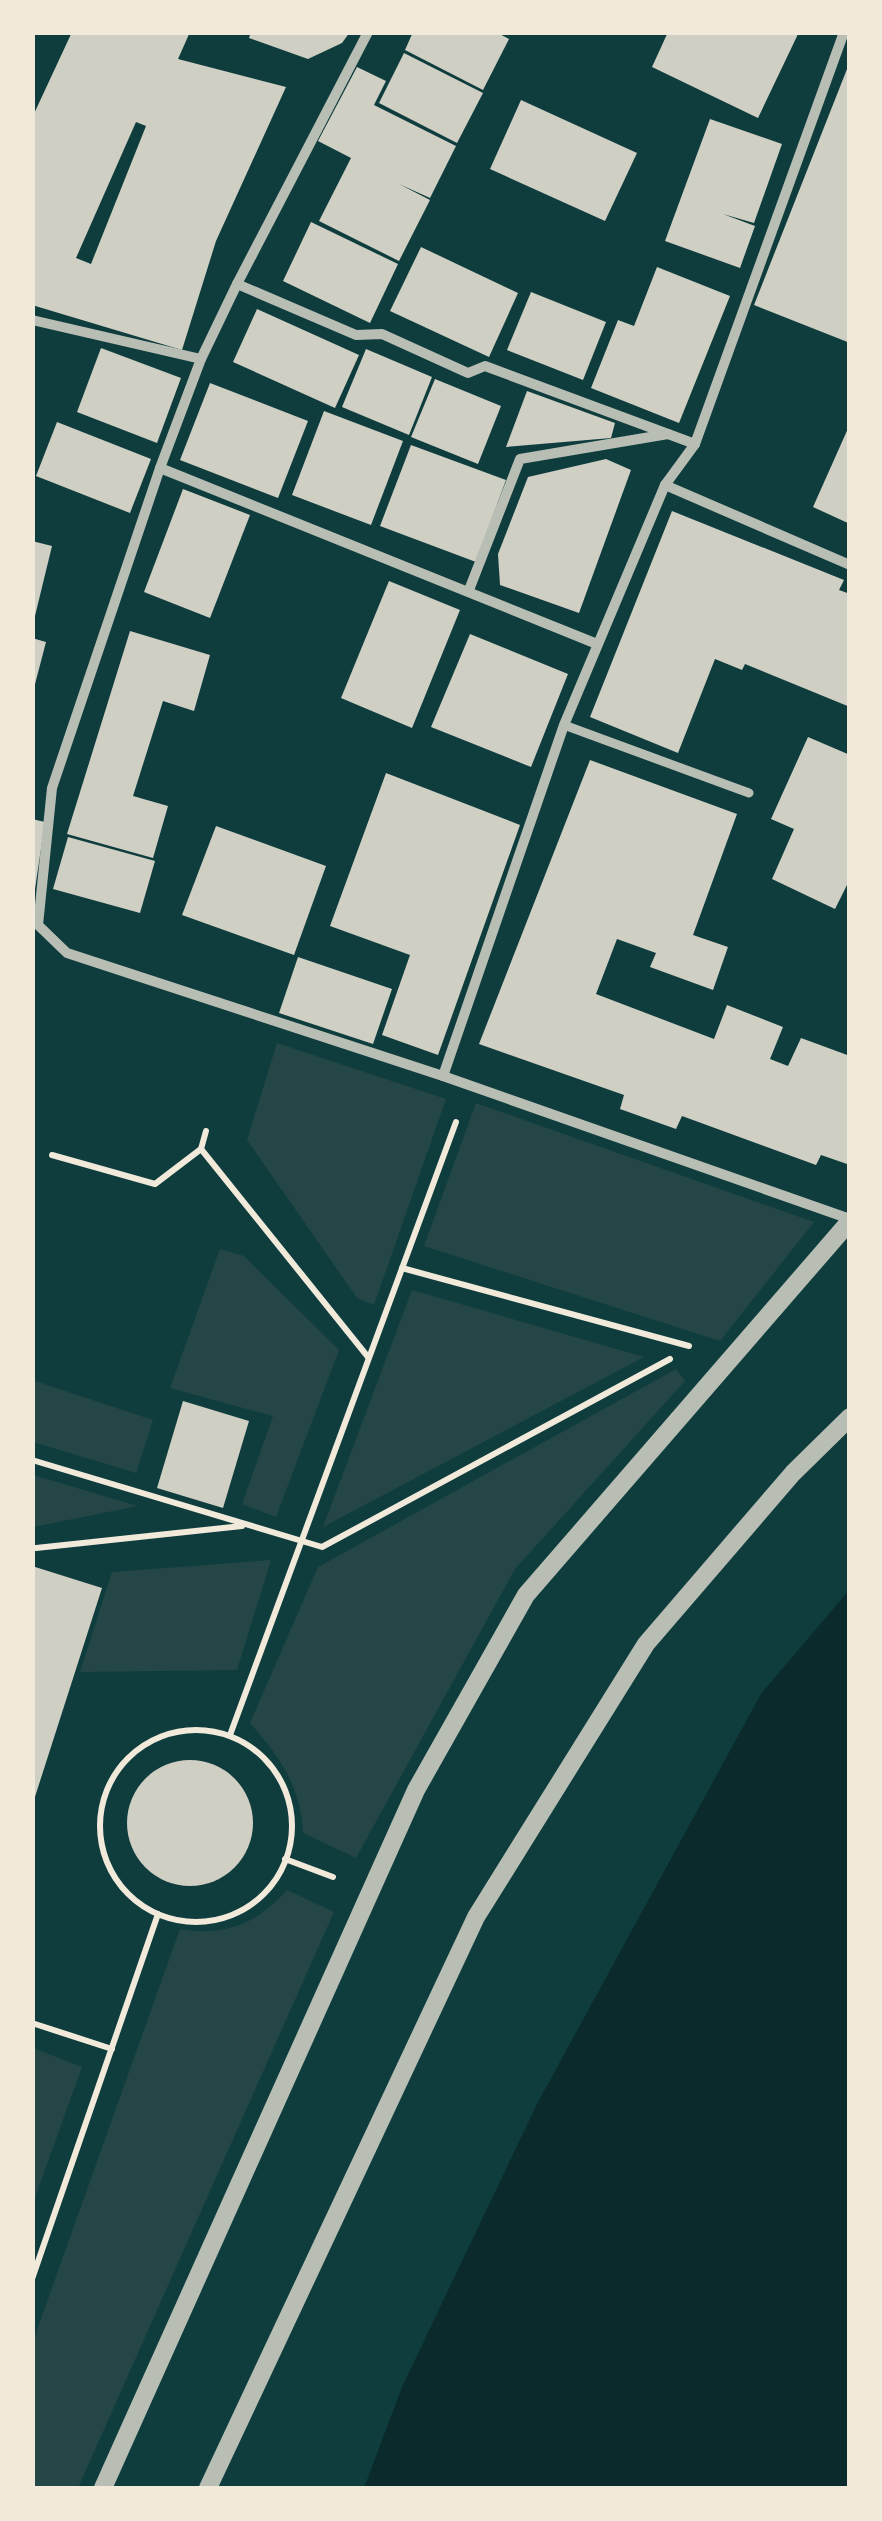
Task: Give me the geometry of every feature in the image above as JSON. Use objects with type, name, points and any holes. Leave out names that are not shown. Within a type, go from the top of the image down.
[{"type":"street","points":[[103,2488],[416,1790],[526,1594],[850,1220],[443,1076],[67,952],[38,924],[52,788],[160,468],[201,360],[236,284],[368,32]]},
{"type":"street","points":[[443,1076],[564,725],[666,485],[696,444],[844,32]]},
{"type":"street","points":[[236,284],[356,335],[382,334],[468,374],[486,366],[696,444]]},
{"type":"street","points":[[32,320],[201,360]]},
{"type":"street","points":[[469,590],[520,459],[669,434]]},
{"type":"street","points":[[160,468],[597,644]]},
{"type":"street","points":[[666,485],[850,565]]},
{"type":"street","points":[[564,725],[749,794]]},
{"type":"street","points":[[208,2488],[476,1917],[646,1644],[792,1473],[850,1417]]},
{"type":"path","points":[[230,1735],[469,1086]]},
{"type":"path","points":[[52,1154],[154,1184],[201,1148],[206,1132]]},
{"type":"path","points":[[201,1148],[369,1358]]},
{"type":"path","points":[[32,1460],[322,1547],[694,1347],[402,1268]]},
{"type":"path","points":[[36,1548],[248,1525]]},
{"type":"path","points":[[200,1729],[230,1735],[258,1752],[279,1777],[292,1840],[282,1871],[262,1897],[234,1915],[202,1923],[142,1907],[120,1886],[104,1858],[100,1828],[104,1797],[119,1769],[140,1748],[168,1734],[200,1729]]},
{"type":"path","points":[[32,2279],[158,1914]]},
{"type":"path","points":[[32,2023],[112,2049]]},
{"type":"shaded area","points":[[277,1043],[446,1099],[374,1305],[357,1298],[247,1140]]},
{"type":"shaded area","points":[[476,1103],[814,1222],[720,1341],[424,1246]]},
{"type":"shaded area","points":[[220,1249],[244,1256],[339,1350],[276,1517],[242,1504],[273,1416],[170,1388]]},
{"type":"shaded area","points":[[412,1290],[644,1357],[323,1527]]},
{"type":"shaded area","points":[[676,1369],[685,1381],[515,1569],[356,1858],[303,1833],[298,1801],[287,1773],[250,1723],[318,1567]]},
{"type":"shaded area","points":[[32,1380],[153,1420],[136,1473],[33,1442]]},
{"type":"shaded area","points":[[33,1475],[138,1506],[33,1527]]},
{"type":"shaded area","points":[[271,1560],[237,1670],[80,1672],[112,1572]]},
{"type":"shaded area","points":[[849,1590],[849,2488],[364,2488],[402,2387],[538,2102],[761,1694]]},
{"type":"shaded area","points":[[287,1890],[334,1912],[78,2488],[33,2488],[33,2341],[180,1929],[211,1931],[239,1925],[264,1912]]},
{"type":"shaded area","points":[[32,2048],[82,2067],[33,2203]]},
{"type":"building","points":[[72,32],[190,32],[178,59],[286,87],[216,241],[182,350],[32,305],[32,118]],"holes":[[[136,122],[146,126],[91,264],[76,258]]]},
{"type":"building","points":[[251,32],[350,32],[342,43],[308,59],[249,38]]},
{"type":"building","points":[[413,32],[496,32],[509,39],[483,90],[405,50]]},
{"type":"building","points":[[668,32],[799,32],[758,118],[652,67]]},
{"type":"building","points":[[404,53],[483,93],[457,143],[379,103]]},
{"type":"building","points":[[849,64],[847,274],[850,343],[754,305]]},
{"type":"building","points":[[357,67],[386,81],[374,105],[456,146],[430,198],[399,184],[430,200],[399,261],[319,221],[351,158],[318,141]]},
{"type":"building","points":[[521,100],[637,153],[605,221],[490,169]]},
{"type":"building","points":[[710,119],[782,144],[754,223],[723,214],[755,226],[740,268],[665,241]]},
{"type":"building","points":[[311,222],[398,264],[370,323],[283,281]]},
{"type":"building","points":[[421,247],[518,293],[489,357],[390,311]]},
{"type":"building","points":[[657,267],[730,296],[679,423],[591,388],[618,320],[634,326]]},
{"type":"building","points":[[531,292],[606,322],[583,380],[507,350]]},
{"type":"building","points":[[257,309],[359,355],[335,408],[233,362]]},
{"type":"building","points":[[101,348],[181,378],[157,443],[77,412]]},
{"type":"building","points":[[366,349],[432,377],[409,435],[342,407]]},
{"type":"building","points":[[435,379],[501,406],[478,464],[411,437]]},
{"type":"building","points":[[210,383],[308,421],[278,498],[180,460]]},
{"type":"building","points":[[527,391],[615,423],[611,438],[506,447]]},
{"type":"building","points":[[324,411],[403,441],[371,525],[292,495]]},
{"type":"building","points":[[57,422],[151,459],[130,513],[36,476]]},
{"type":"building","points":[[850,424],[850,524],[813,507]]},
{"type":"building","points":[[411,445],[506,480],[476,562],[380,526]]},
{"type":"building","points":[[606,459],[631,470],[579,613],[500,585],[498,554],[528,477]]},
{"type":"building","points":[[183,489],[250,515],[210,618],[144,592]]},
{"type":"building","points":[[672,511],[844,580],[839,590],[850,594],[850,707],[745,664],[742,670],[715,659],[678,753],[590,717]]},
{"type":"building","points":[[32,541],[52,546],[34,620],[32,619]]},
{"type":"building","points":[[389,581],[460,610],[412,728],[341,698]]},
{"type":"building","points":[[130,631],[210,655],[194,711],[163,701],[133,796],[168,806],[153,858],[67,834]]},
{"type":"building","points":[[470,634],[568,674],[531,767],[431,727]]},
{"type":"building","points":[[32,638],[46,642],[34,688],[32,688]]},
{"type":"building","points":[[808,737],[850,755],[850,879],[835,909],[772,879],[794,829],[771,819]]},
{"type":"building","points":[[590,760],[737,814],[693,935],[728,947],[713,990],[650,967],[656,953],[617,939],[596,994],[714,1039],[727,1005],[783,1027],[770,1059],[788,1066],[801,1038],[850,1056],[850,1165],[821,1155],[816,1165],[682,1116],[676,1129],[620,1109],[624,1095],[479,1044]]},
{"type":"building","points":[[386,773],[520,825],[438,1055],[382,1035],[410,955],[330,926]]},
{"type":"building","points":[[32,819],[45,822],[35,889],[32,889]]},
{"type":"building","points":[[216,826],[326,866],[294,955],[182,915]]},
{"type":"building","points":[[68,837],[155,861],[140,913],[53,889]]},
{"type":"building","points":[[298,957],[392,989],[373,1044],[279,1013]]},
{"type":"building","points":[[183,1401],[249,1421],[223,1508],[157,1488]]},
{"type":"building","points":[[32,1566],[102,1588],[33,1803],[32,1803]]},
{"type":"building","points":[[190,1760],[214,1765],[234,1779],[248,1799],[253,1823],[248,1847],[234,1867],[214,1881],[190,1886],[166,1881],[146,1867],[132,1847],[127,1823],[132,1799],[146,1779],[166,1765]]}]
